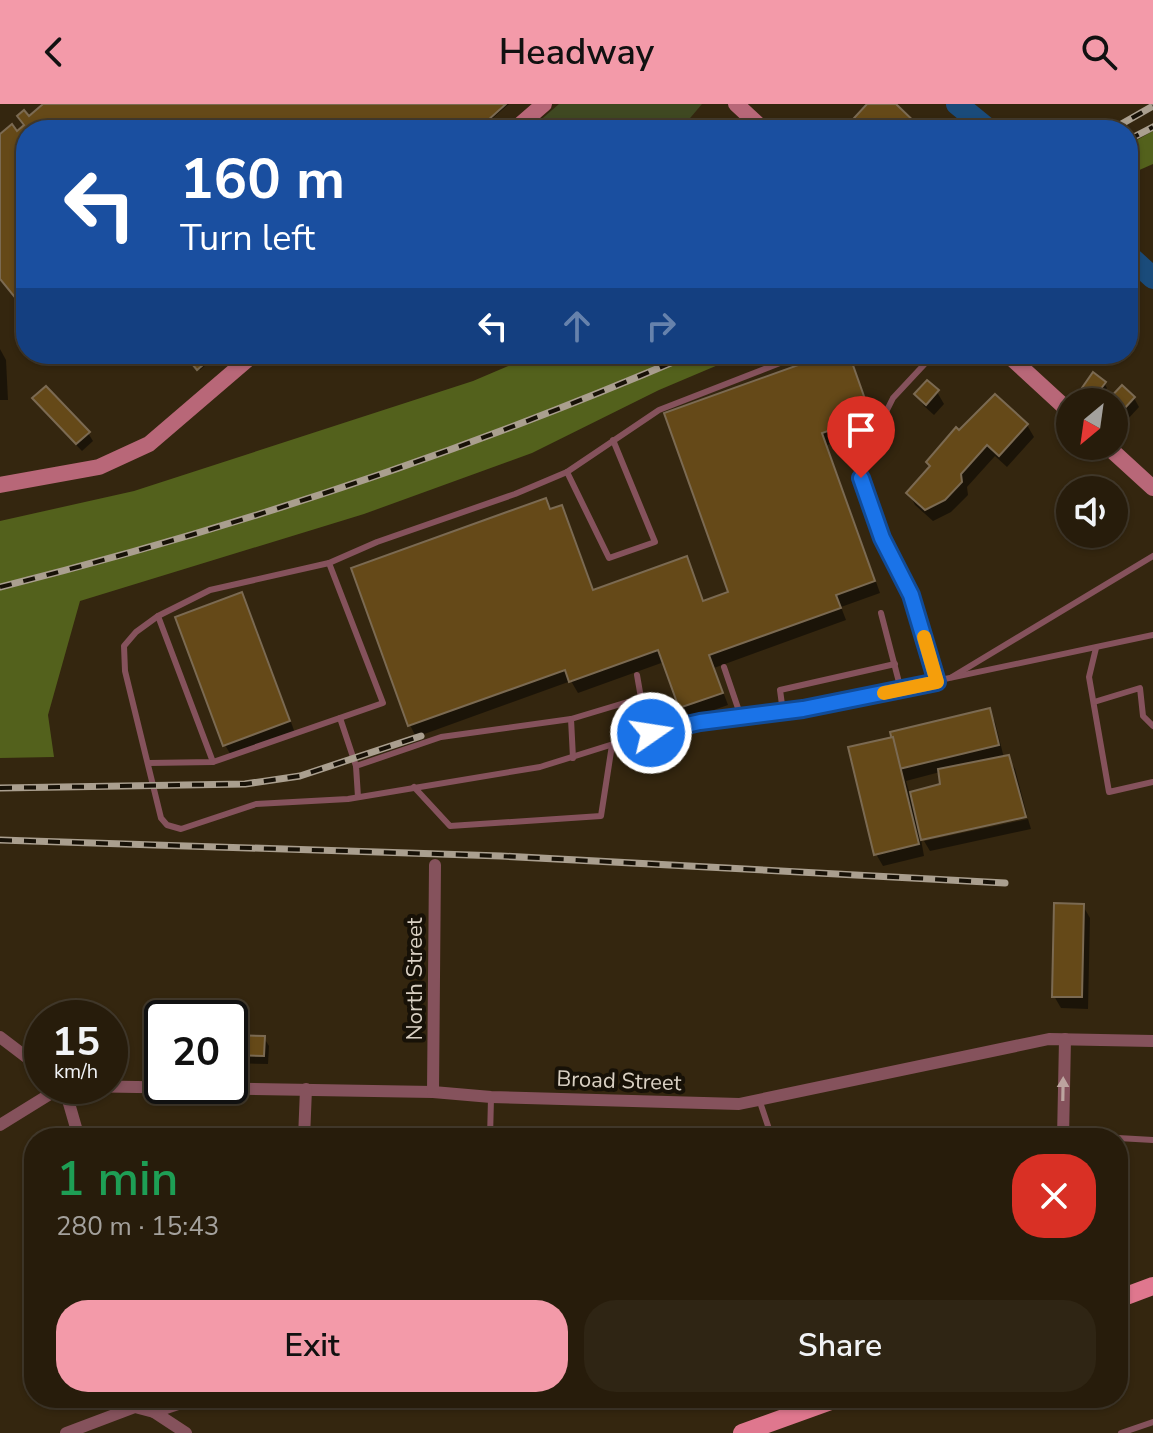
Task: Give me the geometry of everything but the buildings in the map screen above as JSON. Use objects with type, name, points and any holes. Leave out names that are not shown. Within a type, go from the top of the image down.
[{"type":"main road","points":[[1128,1293],[1153,1286]]},
{"type":"main road","points":[[742,1433],[811,1408]]},
{"type":"street","points":[[526,120],[544,104]]},
{"type":"street","points":[[736,104],[753,120]]},
{"type":"street","points":[[0,485],[99,467],[149,444],[242,364]]},
{"type":"street","points":[[1018,364],[1056,399]]},
{"type":"street","points":[[1122,460],[1153,488]]},
{"type":"street","name":"North Street","points":[[433,1092],[435,865]]},
{"type":"street","points":[[0,1037],[24,1055]]},
{"type":"street","points":[[1060,1128],[1065,1039]]},
{"type":"street","name":"Broad Street","points":[[128,1087],[433,1092],[491,1097],[739,1104],[1009,1047],[1065,1039],[1153,1041]]},
{"type":"street","points":[[304,1128],[306,1089]]},
{"type":"street","points":[[0,1125],[34,1104]]},
{"type":"street","points":[[69,1104],[76,1128]]},
{"type":"street","points":[[66,1433],[118,1408]]},
{"type":"street","points":[[145,1408],[186,1433]]},
{"type":"street","points":[[154,1412],[166,1408]]},
{"type":"lane","points":[[777,364],[659,410],[567,472],[515,494],[377,542],[329,563],[210,590],[158,616],[136,632],[124,646],[125,671],[161,818],[167,825],[181,829],[256,804],[358,797],[540,767],[651,733],[700,722],[783,712],[901,690],[1153,635]]},
{"type":"lane","points":[[925,364],[893,398],[883,418],[852,442],[850,448],[882,538],[911,595],[937,682]]},
{"type":"lane","points":[[567,472],[609,558],[655,542],[613,440]]},
{"type":"lane","points":[[946,680],[1153,556]]},
{"type":"lane","points":[[149,763],[213,762],[383,703],[329,563]]},
{"type":"lane","points":[[881,613],[901,690]]},
{"type":"lane","points":[[158,616],[213,762]]},
{"type":"lane","points":[[1096,648],[1089,677],[1109,792],[1153,782]]},
{"type":"lane","points":[[783,712],[780,690],[895,664]]},
{"type":"lane","points":[[724,667],[741,717]]},
{"type":"lane","points":[[637,675],[651,733]]},
{"type":"lane","points":[[1094,702],[1140,688],[1143,716],[1153,726]]},
{"type":"lane","points":[[356,766],[441,737],[571,719],[641,698]]},
{"type":"lane","points":[[340,718],[356,766],[358,797]]},
{"type":"lane","points":[[571,719],[573,758]]},
{"type":"lane","points":[[413,787],[450,826],[601,816],[612,745]]},
{"type":"lane","points":[[490,1128],[491,1097]]},
{"type":"lane","points":[[759,1099],[769,1128]]},
{"type":"lane","points":[[1128,1139],[1153,1140]]},
{"type":"lane","points":[[1121,1433],[1153,1422]]},
{"type":"green space","points":[[559,104],[702,104],[688,120],[541,120]]},
{"type":"green space","points":[[1153,131],[1153,164],[1138,171],[1138,139]]},
{"type":"green space","points":[[513,364],[720,364],[659,390],[532,453],[364,514],[80,601],[48,715],[54,757],[0,758],[0,521],[134,491],[473,381]]},
{"type":"waterway","points":[[957,104],[977,120]]},
{"type":"waterway","points":[[1138,264],[1153,278]]},
{"type":"railway","points":[[1128,120],[1153,106]]},
{"type":"railway","points":[[1138,135],[1153,127]]},
{"type":"railway","points":[[0,587],[177,539],[351,484],[523,423],[668,364]]},
{"type":"railway","points":[[0,788],[245,784],[300,776],[421,736]]},
{"type":"railway","points":[[0,840],[501,856],[1005,883]]},
{"type":"slow traffic","points":[[884,693],[937,682],[924,637]]},
{"type":"route","points":[[651,733],[700,722],[803,709],[937,682],[911,595],[882,538],[861,478]]}]
